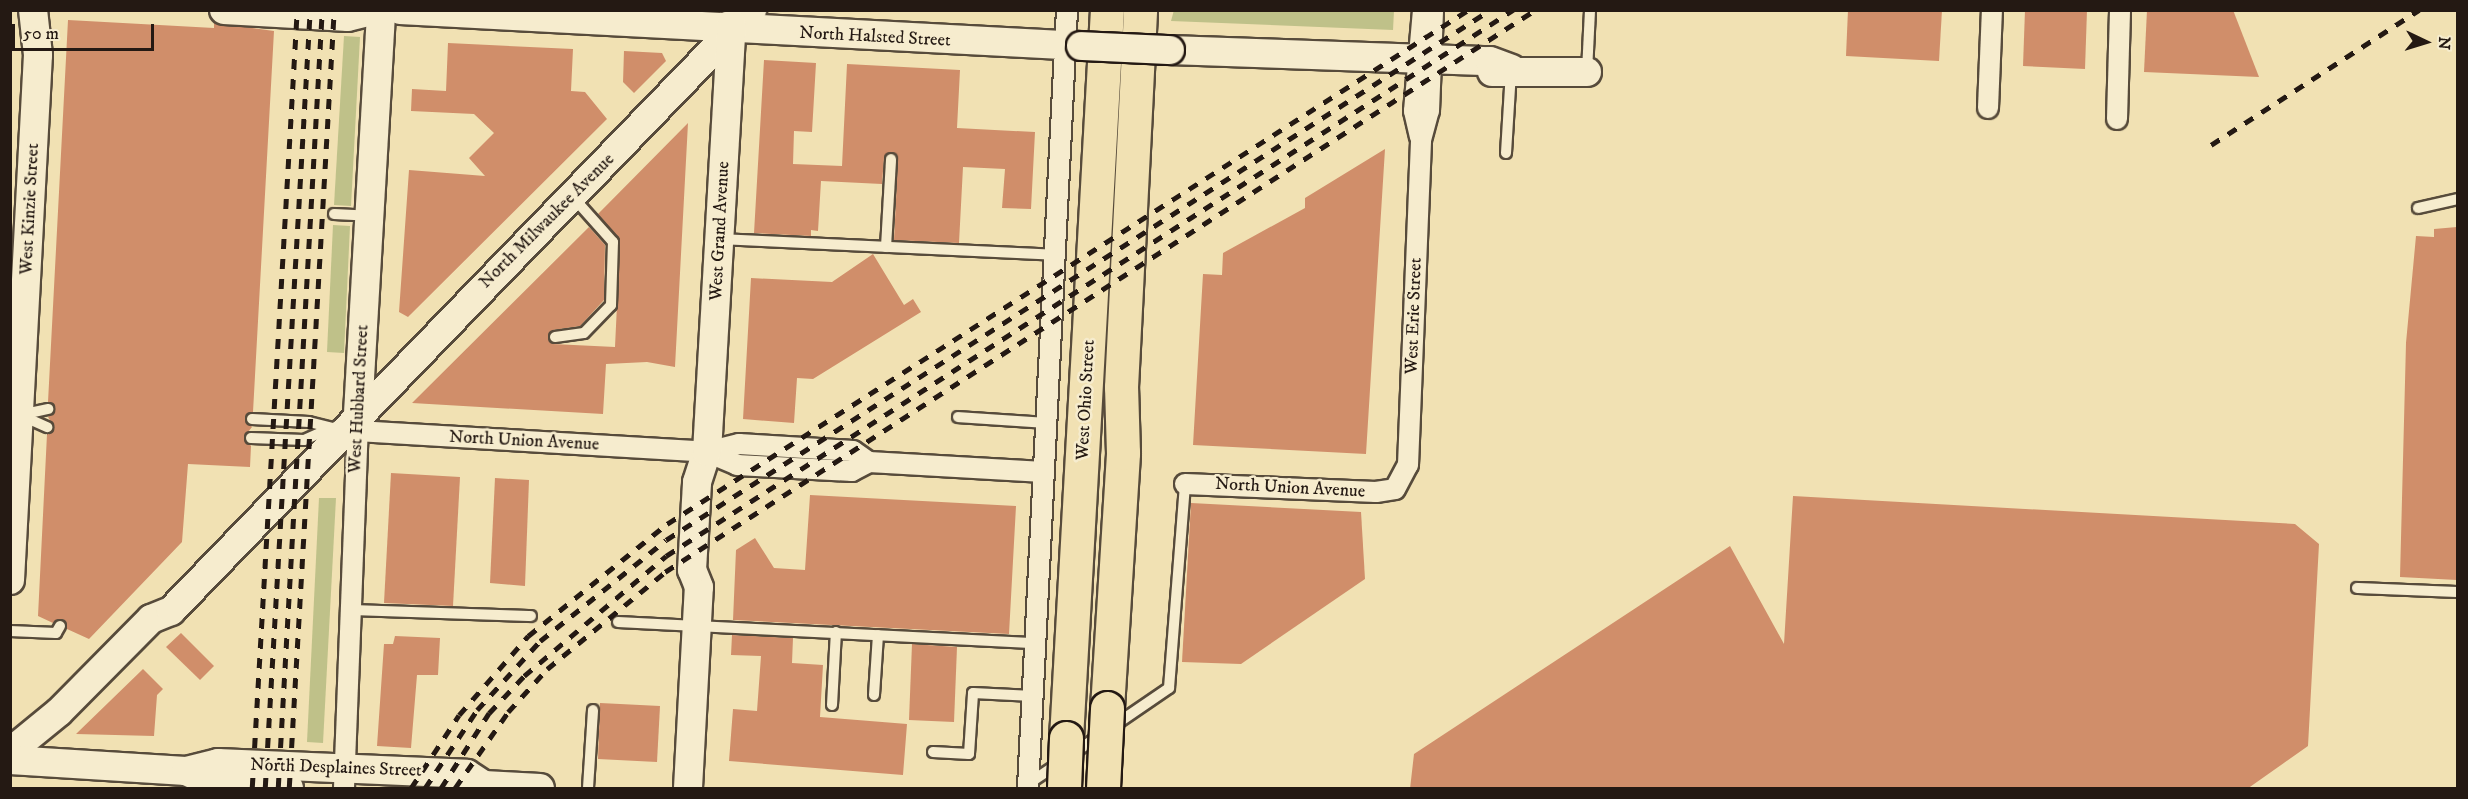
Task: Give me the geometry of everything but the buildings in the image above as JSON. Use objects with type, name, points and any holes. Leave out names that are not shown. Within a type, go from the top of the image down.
[{"type":"highway","name":"West Ohio Street","points":[[1064,789],[1107,10]]},
{"type":"highway","name":"West Ohio Street","points":[[1103,789],[1124,453],[1121,387],[1140,10]]},
{"type":"highway","points":[[1124,453],[1138,387],[1160,10]]},
{"type":"main road","name":"West Kinzie Street","points":[[10,580],[15,415],[38,55],[33,10]]},
{"type":"main road","name":"West Kinzie Street","points":[[38,55],[49,10]]},
{"type":"main road","points":[[224,10],[348,17],[376,10]]},
{"type":"main road","name":"West Hubbard Street","points":[[346,426],[369,216],[381,10]]},
{"type":"main road","name":"North Halsted Street","points":[[400,10],[732,20],[1073,46],[1351,59],[1362,66],[1425,63],[1587,72]]},
{"type":"main road","name":"North Milwaukee Avenue","points":[[10,752],[59,712],[151,619],[171,611],[328,454],[346,426],[572,196],[732,20],[752,10]]},
{"type":"main road","name":"West Grand Avenue","points":[[688,789],[699,587],[692,570],[697,482],[707,452],[732,20]]},
{"type":"main road","name":"North Desplaines Street","points":[[10,760],[186,771],[218,763],[344,779],[467,774],[481,787],[540,789]]},
{"type":"main road","name":"North Desplaines Street","points":[[186,771],[216,785],[289,789]]},
{"type":"street","points":[[1028,787],[1055,255],[1073,46],[1067,10]]},
{"type":"street","name":"West Erie Street","points":[[1423,10],[1425,63]]},
{"type":"street","name":"West Erie Street","points":[[1395,489],[1408,465],[1420,140],[1414,111],[1425,63],[1433,10]]},
{"type":"street","points":[[1988,108],[1992,10]]},
{"type":"street","points":[[2117,119],[2120,10]]},
{"type":"street","name":"North Union Avenue","points":[[346,426],[707,452],[748,465],[852,471],[869,462],[1044,472]]},
{"type":"street","name":"West Hubbard Street","points":[[344,779],[350,610],[346,426]]},
{"type":"street","name":"North Union Avenue","points":[[1185,484],[1395,489]]},
{"type":"lane","points":[[1587,72],[1590,10]]},
{"type":"lane","points":[[1506,153],[1512,69]]},
{"type":"lane","points":[[886,247],[891,159]]},
{"type":"lane","points":[[555,338],[584,333],[611,305],[614,242],[572,196]]},
{"type":"lane","points":[[2418,208],[2457,199]]},
{"type":"lane","points":[[334,214],[369,216]]},
{"type":"lane","points":[[719,239],[1055,255]]},
{"type":"lane","points":[[15,415],[48,409]]},
{"type":"lane","points":[[15,415],[47,427]]},
{"type":"lane","points":[[958,417],[1047,423]]},
{"type":"lane","name":"North Union Avenue","points":[[252,419],[346,426]]},
{"type":"lane","name":"North Union Avenue","points":[[251,438],[304,440],[346,426]]},
{"type":"lane","points":[[1028,787],[1169,688],[1185,484]]},
{"type":"lane","points":[[2357,588],[2457,592]]},
{"type":"lane","points":[[350,610],[531,616]]},
{"type":"lane","points":[[618,622],[1035,643]]},
{"type":"lane","points":[[10,631],[56,633],[60,626]]},
{"type":"lane","points":[[832,705],[836,632]]},
{"type":"lane","points":[[874,695],[878,635]]},
{"type":"lane","points":[[933,752],[969,754],[973,693],[1032,696]]},
{"type":"lane","points":[[588,789],[593,710]]},
{"type":"green space","points":[[1174,10],[1394,11],[1393,30],[1171,21]]},
{"type":"green space","points":[[344,36],[360,37],[351,206],[334,205]]},
{"type":"green space","points":[[333,225],[350,226],[344,353],[327,352]]},
{"type":"green space","points":[[319,498],[336,498],[323,743],[307,742]]},
{"type":"railway","points":[[252,788],[297,10]]},
{"type":"railway","points":[[265,788],[310,10]]},
{"type":"railway","points":[[278,788],[322,10]]},
{"type":"railway","points":[[289,788],[334,10]]},
{"type":"railway","points":[[411,788],[459,715],[528,636],[667,524],[1468,10]]},
{"type":"railway","points":[[425,788],[477,710],[540,641],[666,540],[1490,10]]},
{"type":"railway","points":[[441,788],[489,713],[524,676],[666,556],[1513,10]]},
{"type":"railway","points":[[455,788],[508,712],[547,669],[665,572],[1535,10]]},
{"type":"railway","points":[[2211,145],[2419,10]]}]
